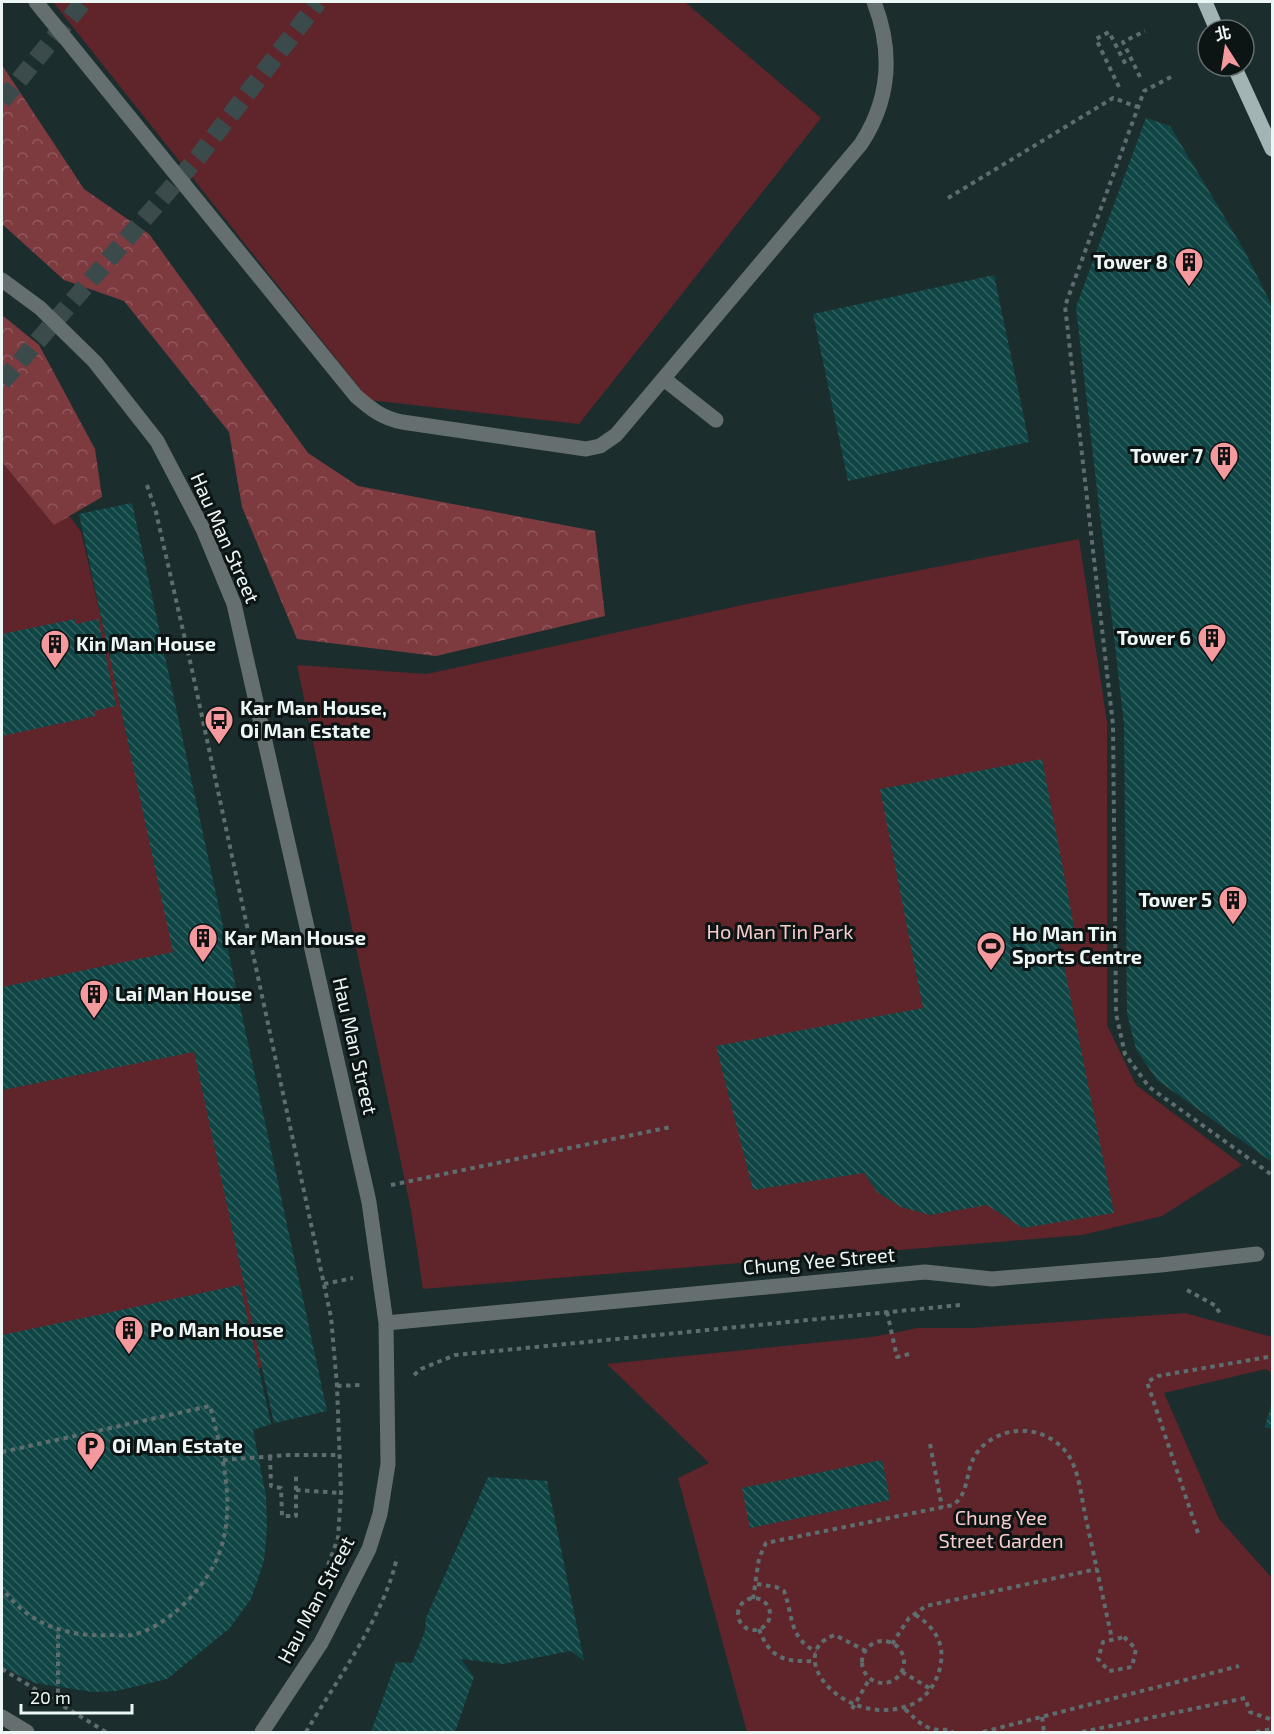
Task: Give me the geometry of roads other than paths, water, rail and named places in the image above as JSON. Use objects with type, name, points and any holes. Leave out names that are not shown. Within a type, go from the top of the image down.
[{"type":"main road","points":[[1204,2],[1211,18]]},
{"type":"main road","points":[[1239,78],[1272,149]]},
{"type":"street","points":[[36,2],[356,396],[379,415],[402,422],[586,449],[600,446],[616,435],[854,153],[874,125],[880,105],[888,54],[884,28],[874,2]]},
{"type":"street","name":"Hau Man Street","points":[[2,280],[40,308],[95,362],[157,441],[202,529],[234,604],[369,1202],[386,1323],[388,1464],[380,1514],[369,1549],[321,1643],[262,1732]]},
{"type":"street","points":[[664,379],[716,420]]},
{"type":"street","name":"Chung Yee Street","points":[[386,1323],[925,1272],[993,1279],[1161,1265],[1257,1254]]},
{"type":"street","points":[[2,1717],[27,1732]]},
{"type":"tunnel","points":[[2,101],[83,2]]},
{"type":"tunnel","points":[[2,382],[198,157],[318,2]]},
{"type":"place","name":"Tower 8","points":[[1189,288]]},
{"type":"place","name":"Tower 7","points":[[1224,482]]},
{"type":"place","name":"Tower 6","points":[[1212,664]]},
{"type":"place","name":"Kin Man House","points":[[55,670]]},
{"type":"place","name":"Kar Man House, Oi Man Estate","points":[[219,746]]},
{"type":"place","name":"Tower 5","points":[[1233,926]]},
{"type":"place","name":"Kar Man House","points":[[203,964]]},
{"type":"place","name":"Ho Man Tin Sports Centre","points":[[991,972]]},
{"type":"place","name":"Lai Man House","points":[[94,1020]]},
{"type":"place","name":"Po Man House","points":[[129,1356]]},
{"type":"place","name":"Oi Man Estate","points":[[91,1472]]},
{"type":"park label","name":"Ho Man Tin Park","points":[[780,932]]},
{"type":"park label","name":"Chung Yee Street Garden","points":[[1001,1530]]}]
